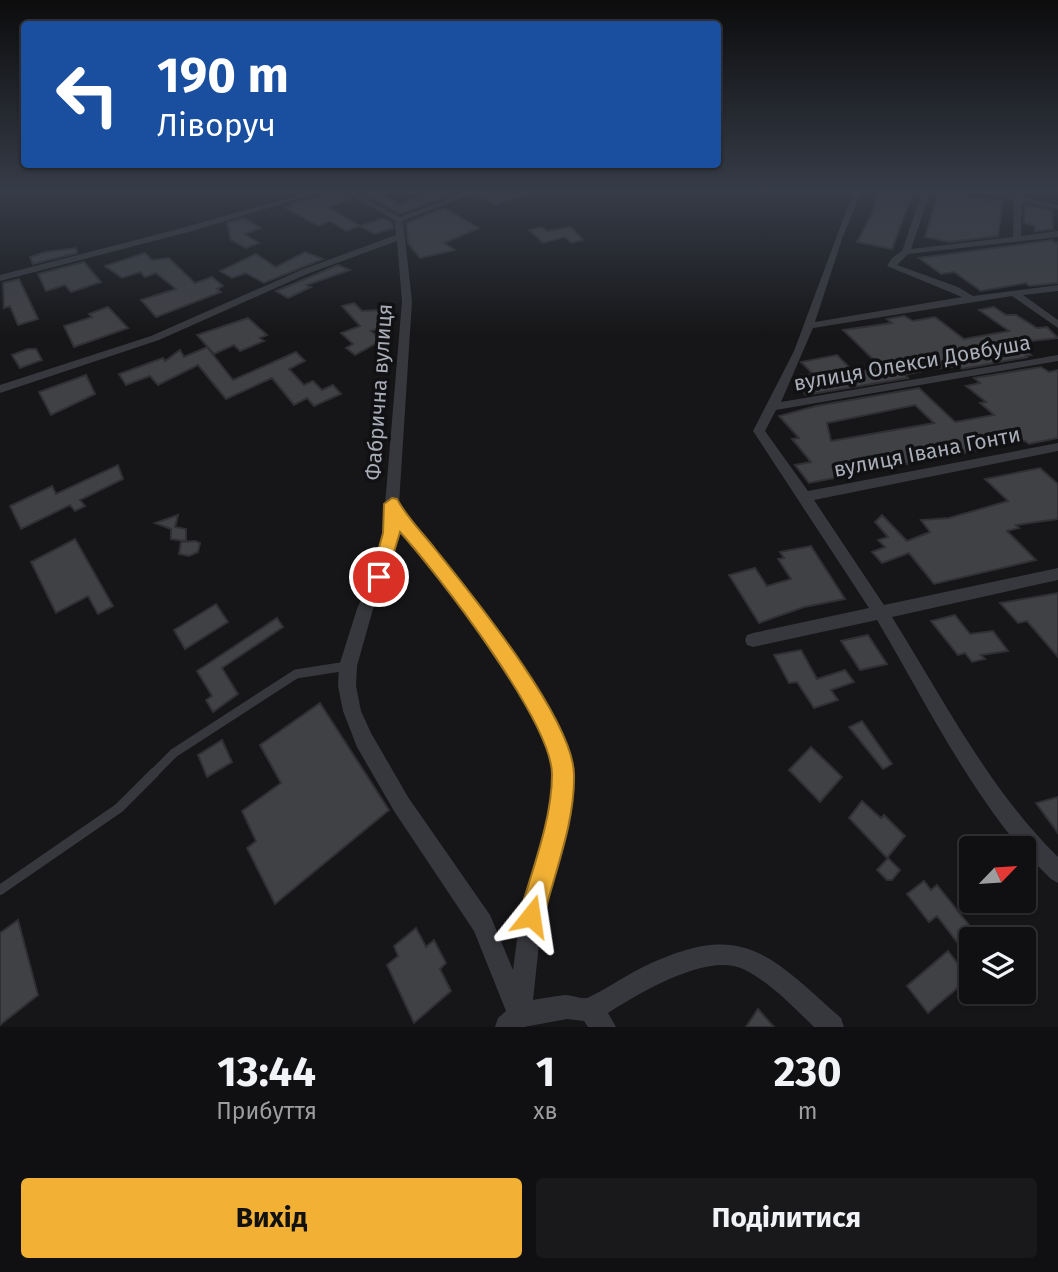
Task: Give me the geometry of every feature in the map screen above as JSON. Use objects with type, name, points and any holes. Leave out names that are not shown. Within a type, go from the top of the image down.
[{"type":"street","points":[[0,278],[155,238]]},
{"type":"street","points":[[0,389],[155,338],[379,238]]},
{"type":"street","name":"Фабрична вулиця","points":[[400,238],[407,301],[392,504],[404,526],[442,568],[477,615],[539,709],[553,736],[564,773],[561,804],[531,916],[513,1020]]},
{"type":"street","points":[[837,238],[809,326],[773,407],[759,431],[881,612],[973,768],[1004,815],[1058,872]]},
{"type":"street","points":[[906,252],[911,238]]},
{"type":"street","points":[[972,299],[955,289],[892,266],[895,260],[906,252],[1026,238]]},
{"type":"street","points":[[809,326],[1013,292],[1058,288]]},
{"type":"street","points":[[1013,292],[1058,325]]},
{"type":"street","name":"вулиця Олекси Довбуша","points":[[773,407],[1058,358]]},
{"type":"street","name":"вулиця Івана Гонти","points":[[805,497],[1058,447]]},
{"type":"street","points":[[392,504],[392,533],[388,553],[365,609],[348,666],[347,686],[352,711],[364,740],[426,844],[482,923],[513,1020],[550,1007],[597,1019],[656,972],[714,956],[740,956],[797,996],[832,1027]]},
{"type":"street","points":[[753,640],[1058,574]]},
{"type":"lane","points":[[0,890],[119,808],[174,753],[296,674],[348,666]]},
{"type":"building","points":[[231,238],[251,238],[259,243],[246,248]]},
{"type":"building","points":[[407,238],[456,238],[444,243],[455,250],[420,258],[408,243]]},
{"type":"building","points":[[538,238],[562,238],[543,243]]},
{"type":"building","points":[[566,238],[583,240],[571,243]]},
{"type":"building","points":[[859,238],[896,238],[892,249],[857,242]]},
{"type":"building","points":[[929,238],[982,238],[949,242]]},
{"type":"building","points":[[1053,240],[1054,243],[1058,242],[1058,283],[1029,286],[1026,283],[981,291],[954,272],[941,274],[919,258]]},
{"type":"building","points":[[76,248],[77,253],[33,264],[30,257],[45,252]]},
{"type":"building","points":[[305,252],[323,259],[264,283],[246,273],[232,278],[220,271],[256,254],[276,267]]},
{"type":"building","points":[[145,253],[152,260],[169,258],[195,283],[212,277],[223,286],[217,289],[221,292],[156,317],[141,300],[176,289],[156,273],[145,277],[140,272],[122,278],[105,266]]},
{"type":"building","points":[[84,262],[101,282],[71,292],[65,285],[46,291],[38,274]]},
{"type":"building","points":[[338,265],[350,270],[307,285],[311,287],[288,298],[276,291]]},
{"type":"building","points":[[19,279],[38,319],[18,325],[10,306],[4,308],[3,283]]},
{"type":"building","points":[[354,303],[362,311],[379,310],[391,325],[371,331],[382,340],[355,355],[346,348],[353,344],[341,333],[360,326],[342,306]]},
{"type":"building","points":[[108,307],[128,328],[74,347],[64,326],[92,317],[89,314]]},
{"type":"building","points":[[994,307],[1006,315],[1016,315],[1037,328],[1047,327],[1058,338],[1013,343],[1031,355],[962,369],[959,366],[931,369],[905,375],[908,378],[806,395],[797,385],[806,383],[800,376],[813,374],[801,362],[837,355],[855,373],[881,367],[843,330],[892,323],[887,319],[904,316],[913,321],[935,317],[964,339],[1009,331],[979,310]]},
{"type":"building","points":[[248,318],[267,335],[260,338],[264,341],[240,351],[234,345],[214,354],[197,335]]},
{"type":"building","points":[[207,347],[233,380],[296,352],[305,361],[289,369],[304,385],[313,381],[322,390],[333,385],[341,394],[314,406],[307,398],[294,405],[272,378],[226,399],[198,365],[158,385],[150,376],[126,385],[119,374],[163,358],[165,361],[180,350],[184,357]]},
{"type":"building","points":[[36,349],[42,360],[20,368],[12,355]]},
{"type":"building","points":[[1041,367],[1049,372],[1058,370],[1058,438],[1029,444],[1025,441],[809,483],[795,465],[811,462],[792,439],[799,438],[779,416],[816,406],[919,388],[955,422],[994,415],[980,403],[986,402],[966,386],[980,383],[974,378]],"holes":[[[915,405],[934,423],[831,441],[827,423]]]},
{"type":"building","points":[[86,375],[95,394],[51,415],[39,392]]},
{"type":"building","points":[[118,465],[123,479],[80,500],[85,506],[75,511],[70,505],[21,529],[10,506],[52,486],[56,494]]},
{"type":"building","points":[[1040,468],[1058,484],[1058,519],[1016,525],[1019,528],[1007,531],[1036,560],[934,584],[909,553],[882,563],[872,552],[885,547],[878,540],[888,537],[875,522],[882,515],[907,541],[930,532],[921,520],[949,518],[1008,501],[985,479]]},
{"type":"building","points":[[178,515],[175,527],[186,529],[186,541],[171,539],[171,529],[155,523]]},
{"type":"building","points":[[75,539],[113,606],[98,614],[88,596],[56,613],[31,562]]},
{"type":"building","points":[[181,542],[200,543],[198,552],[189,556],[179,554]]},
{"type":"building","points":[[811,546],[845,599],[804,607],[759,623],[729,575],[755,568],[767,586],[791,579],[778,559],[784,558],[780,552]]},
{"type":"building","points":[[1058,593],[1058,657],[1027,621],[1018,623],[1000,603]]},
{"type":"building","points":[[216,604],[228,622],[185,649],[174,630]]},
{"type":"building","points":[[955,615],[970,634],[993,631],[1008,651],[981,655],[985,659],[972,662],[965,653],[958,655],[931,621]]},
{"type":"building","points":[[277,618],[283,627],[222,668],[238,694],[213,712],[206,700],[212,696],[197,671]]},
{"type":"building","points":[[868,635],[887,664],[860,670],[841,641]]},
{"type":"building","points":[[801,650],[817,679],[845,670],[854,682],[831,690],[838,700],[814,708],[797,682],[789,683],[774,655]]},
{"type":"building","points":[[320,703],[389,810],[275,904],[247,848],[256,841],[242,811],[281,783],[260,745]]},
{"type":"building","points":[[862,721],[892,764],[883,769],[849,727]]},
{"type":"building","points":[[222,740],[232,762],[207,777],[198,755]]},
{"type":"building","points":[[811,747],[842,777],[820,802],[789,770]]},
{"type":"building","points":[[1058,797],[1058,833],[1036,803]]},
{"type":"building","points":[[862,801],[881,818],[884,815],[905,836],[887,858],[849,818]]},
{"type":"building","points":[[888,858],[900,870],[892,880],[887,880],[877,870]]},
{"type":"building","points":[[924,881],[931,890],[937,885],[971,927],[959,927],[957,942],[937,916],[929,922],[907,894]]},
{"type":"building","points":[[18,920],[38,995],[0,1025],[0,933]]},
{"type":"building","points":[[416,928],[426,947],[434,940],[446,963],[440,969],[451,991],[414,1023],[387,965],[398,956],[394,946]]},
{"type":"building","points":[[948,951],[959,965],[959,987],[928,1013],[907,986]]},
{"type":"building","points":[[758,1009],[774,1027],[746,1027]]},
{"type":"route","points":[[379,577],[392,533],[392,504],[398,519],[449,577],[477,615],[539,709],[553,736],[564,773],[561,804],[531,916]]}]
